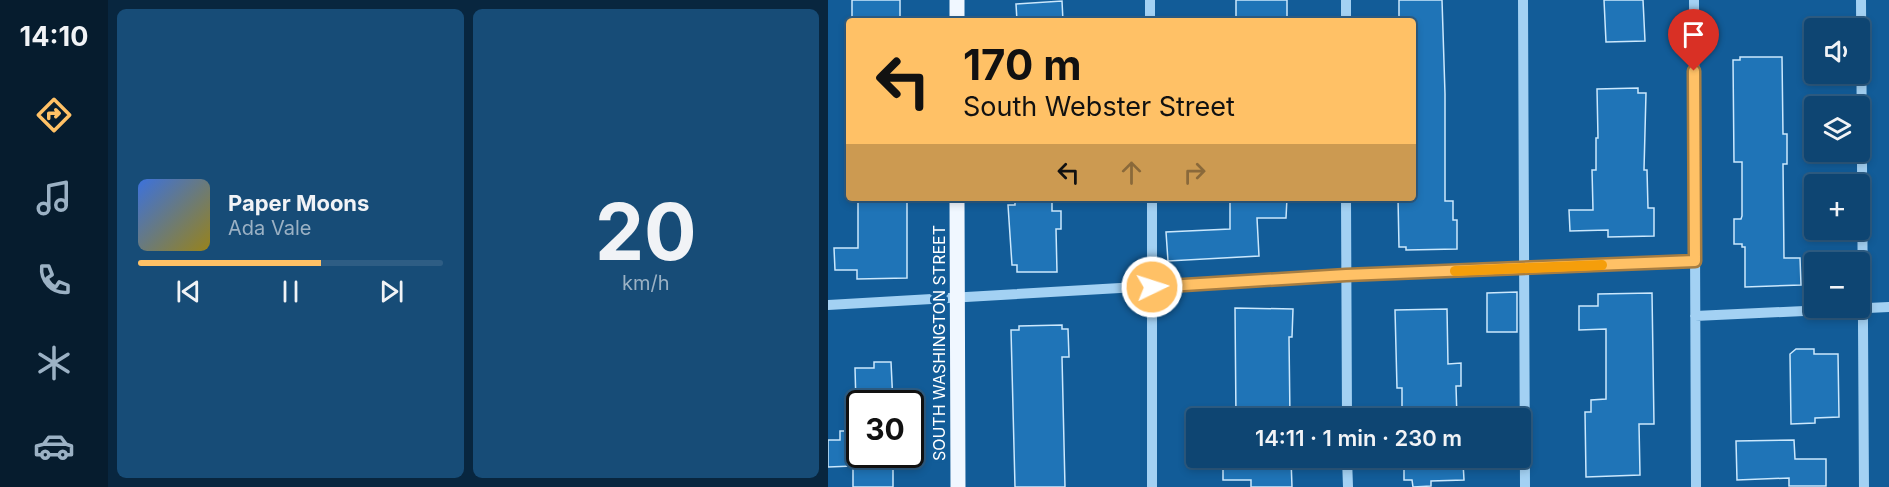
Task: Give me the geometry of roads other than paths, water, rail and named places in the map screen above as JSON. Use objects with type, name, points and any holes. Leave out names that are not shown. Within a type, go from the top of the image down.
[{"type":"main road","points":[[957,0],[957,18]]},
{"type":"main road","name":"SOUTH WASHINGTON STREET","points":[[957,201],[957,487]]},
{"type":"street","points":[[1150,0],[1150,18]]},
{"type":"street","points":[[1346,0],[1346,18]]},
{"type":"street","points":[[1523,0],[1525,487]]},
{"type":"street","points":[[1694,0],[1696,487]]},
{"type":"street","points":[[1861,0],[1864,252]]},
{"type":"street","points":[[1152,201],[1152,487]]},
{"type":"street","points":[[1346,201],[1347,408]]},
{"type":"street","points":[[828,305],[1346,275],[1695,261]]},
{"type":"street","points":[[1870,308],[1889,307]]},
{"type":"street","points":[[1695,316],[1804,311]]},
{"type":"street","points":[[1862,318],[1864,487]]},
{"type":"street","points":[[1347,468],[1348,487]]}]
